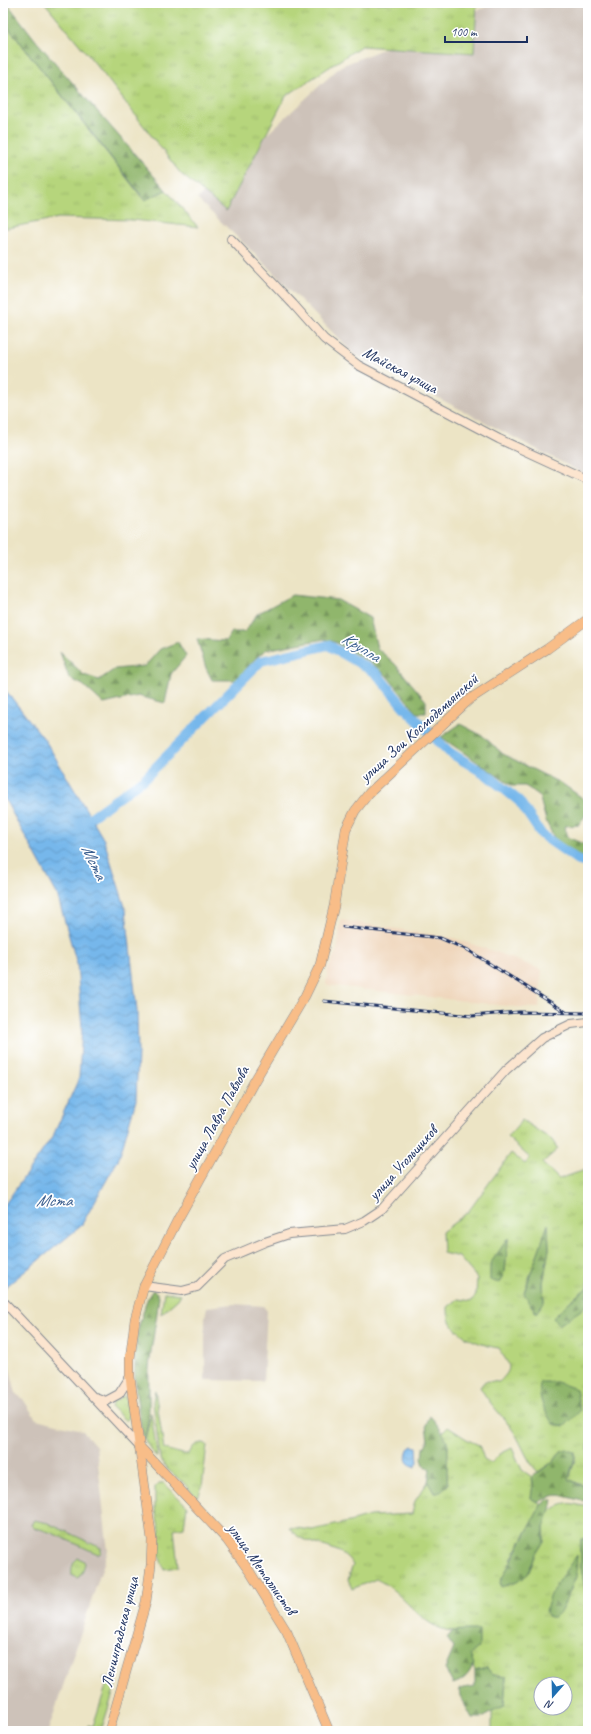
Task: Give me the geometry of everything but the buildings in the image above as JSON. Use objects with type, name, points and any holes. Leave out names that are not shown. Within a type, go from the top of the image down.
[{"type":"main road","name":"улица Зои Космодемьянской","points":[[355,811],[369,793],[476,694],[547,649],[588,619]]},
{"type":"main road","name":"улица Лавра Павлова","points":[[138,1444],[130,1377],[130,1359],[135,1319],[144,1286],[178,1219],[255,1080],[305,996],[320,965],[334,906],[346,828],[355,811]]},
{"type":"main road","name":"Ленинградская улица","points":[[109,1731],[146,1602],[152,1565],[152,1540],[144,1474],[138,1444]]},
{"type":"main road","name":"улица Металлистов","points":[[138,1444],[161,1471],[204,1514],[227,1540],[250,1572],[287,1632],[329,1731]]},
{"type":"street","name":"Майская улица","points":[[231,239],[324,339],[358,365],[499,438],[588,480]]},
{"type":"street","name":"улица Угольщиков","points":[[144,1286],[182,1291],[197,1287],[225,1259],[265,1242],[289,1234],[345,1229],[364,1221],[382,1209],[506,1070],[537,1042],[554,1031],[571,1024],[588,1022]]},
{"type":"street","points":[[3,1301],[138,1444]]},
{"type":"street","points":[[93,1397],[106,1401],[119,1394],[130,1377]]},
{"type":"shaded area","points":[[496,3],[588,3],[588,476],[354,354],[256,255],[197,199],[341,66]]},
{"type":"shaded area","points":[[341,920],[453,938],[496,952],[542,970],[539,1008],[515,1007],[326,985],[328,969],[337,950]]},
{"type":"shaded area","points":[[234,1304],[263,1306],[267,1311],[263,1381],[205,1380],[205,1317],[207,1307]]},
{"type":"shaded area","points":[[3,1352],[7,1356],[16,1394],[23,1399],[36,1419],[82,1430],[96,1446],[108,1551],[48,1731],[3,1731]]},
{"type":"green space","points":[[3,3],[7,3],[37,42],[166,190],[145,200],[3,21]]},
{"type":"green space","points":[[45,3],[477,3],[474,53],[361,46],[286,96],[226,211],[181,174],[98,67]]},
{"type":"green space","points":[[3,21],[144,200],[166,190],[198,227],[132,220],[58,218],[3,229]]},
{"type":"green space","points":[[292,595],[338,600],[370,618],[377,648],[395,664],[426,701],[426,713],[417,713],[387,676],[371,663],[337,643],[324,639],[265,650],[254,660],[237,680],[212,680],[206,668],[197,639],[226,641],[232,632],[245,632],[257,614]]},
{"type":"green space","points":[[178,642],[186,656],[171,674],[165,703],[138,696],[104,704],[83,685],[69,678],[60,652],[84,675],[99,680],[115,669],[145,666],[160,649]]},
{"type":"green space","points":[[460,724],[483,736],[503,754],[564,785],[588,802],[588,811],[579,825],[565,826],[567,837],[588,846],[588,859],[581,857],[555,840],[546,821],[539,795],[525,786],[512,786],[441,737]]},
{"type":"green space","points":[[522,1120],[552,1140],[558,1149],[542,1163],[559,1179],[588,1169],[588,1287],[568,1303],[581,1310],[588,1303],[588,1335],[584,1347],[588,1349],[588,1488],[569,1479],[575,1460],[575,1453],[561,1451],[554,1461],[538,1472],[528,1458],[514,1432],[480,1387],[485,1381],[499,1382],[509,1369],[507,1362],[498,1348],[478,1343],[460,1333],[450,1321],[449,1317],[448,1307],[458,1299],[472,1301],[476,1294],[477,1278],[459,1257],[443,1253],[442,1232],[468,1212],[511,1153],[525,1164],[530,1158],[507,1137]],"holes":[[[548,1226],[549,1249],[543,1283],[544,1302],[524,1292]],[[508,1239],[505,1271],[498,1282]]]},
{"type":"green space","points":[[548,1224],[549,1249],[543,1283],[544,1302],[536,1313],[524,1293]]},
{"type":"green space","points":[[508,1238],[505,1271],[499,1283],[490,1280],[490,1264]]},
{"type":"green space","points":[[588,1287],[588,1303],[581,1310],[559,1325],[553,1318],[568,1303]]},
{"type":"green space","points":[[153,1290],[159,1297],[149,1368],[148,1422],[143,1439],[136,1391],[136,1344],[138,1329],[146,1301]]},
{"type":"green space","points":[[164,1292],[181,1294],[178,1299],[161,1314]]},
{"type":"green space","points":[[540,1382],[557,1382],[576,1389],[580,1411],[565,1426],[553,1424],[547,1414],[542,1404]]},
{"type":"green space","points":[[155,1390],[164,1449],[189,1454],[196,1444],[204,1443],[207,1445],[202,1487],[198,1497],[167,1469],[160,1458],[153,1402]]},
{"type":"green space","points":[[123,1396],[126,1398],[129,1418],[126,1421],[111,1407],[113,1402]]},
{"type":"green space","points":[[151,1413],[157,1453],[157,1457],[145,1441]]},
{"type":"green space","points":[[430,1416],[444,1435],[448,1447],[448,1485],[438,1493],[434,1493],[428,1482],[430,1469],[424,1465],[422,1459],[423,1449],[428,1441],[426,1425]]},
{"type":"green space","points":[[448,1427],[479,1445],[484,1459],[491,1463],[500,1454],[512,1448],[522,1470],[532,1477],[533,1485],[531,1498],[542,1505],[511,1559],[528,1574],[536,1554],[544,1541],[544,1528],[547,1514],[563,1504],[587,1506],[588,1538],[581,1539],[581,1567],[586,1595],[588,1619],[588,1731],[492,1731],[492,1712],[504,1706],[506,1677],[493,1675],[487,1668],[475,1671],[470,1655],[471,1631],[449,1631],[436,1626],[418,1614],[386,1584],[376,1579],[352,1589],[348,1579],[353,1565],[348,1558],[342,1553],[302,1538],[294,1533],[289,1527],[312,1530],[370,1516],[412,1514],[415,1501],[428,1482],[435,1493],[448,1485],[446,1466],[448,1445],[442,1433]],"holes":[[[577,1556],[572,1588],[569,1592],[567,1570]]]},
{"type":"green space","points":[[567,1449],[575,1453],[569,1479],[588,1488],[588,1498],[583,1501],[556,1495],[537,1503],[531,1498],[533,1485],[532,1477],[554,1461],[561,1451]]},
{"type":"green space","points":[[159,1483],[164,1483],[187,1506],[184,1527],[174,1529],[178,1567],[164,1569],[159,1555],[160,1531],[155,1510],[155,1487]]},
{"type":"green space","points":[[548,1499],[553,1500],[544,1528],[544,1541],[536,1554],[528,1574],[517,1582],[501,1587],[500,1582],[541,1505]]},
{"type":"green space","points":[[34,1520],[48,1523],[101,1548],[101,1553],[98,1554],[52,1533],[33,1527],[31,1525]]},
{"type":"green space","points":[[581,1539],[588,1539],[588,1646],[586,1595],[581,1567]]},
{"type":"green space","points":[[577,1555],[576,1577],[561,1611],[555,1617],[549,1617],[546,1612],[554,1589]]},
{"type":"green space","points":[[78,1558],[83,1560],[85,1563],[83,1571],[78,1578],[72,1576],[72,1566]]},
{"type":"green space","points":[[479,1630],[479,1647],[470,1655],[474,1664],[468,1674],[460,1681],[453,1684],[445,1669],[454,1648],[447,1638],[453,1631]]},
{"type":"green space","points":[[487,1668],[493,1675],[506,1677],[504,1706],[481,1718],[472,1718],[460,1696],[459,1689],[475,1686],[475,1671]]},
{"type":"green space","points":[[102,1678],[114,1678],[116,1684],[101,1731],[87,1731],[88,1725],[93,1726],[108,1680]]},
{"type":"water","name":"Мста","points":[[3,687],[45,740],[104,840],[126,910],[137,1011],[138,1053],[136,1100],[119,1158],[81,1226],[3,1289],[3,1207],[53,1136],[79,1078],[82,1028],[77,964],[57,894],[3,796]]},
{"type":"water","points":[[412,1446],[417,1447],[418,1462],[415,1467],[409,1464],[406,1458],[408,1449]]},
{"type":"waterway","name":"Круппа","points":[[80,825],[144,779],[261,661],[328,645],[376,673],[404,707],[449,752],[487,775],[519,801],[542,835],[579,861],[588,863]]},
{"type":"railway","points":[[343,927],[440,938],[468,950],[566,1012]]},
{"type":"railway","points":[[324,1001],[472,1016],[519,1012],[588,1013]]}]
